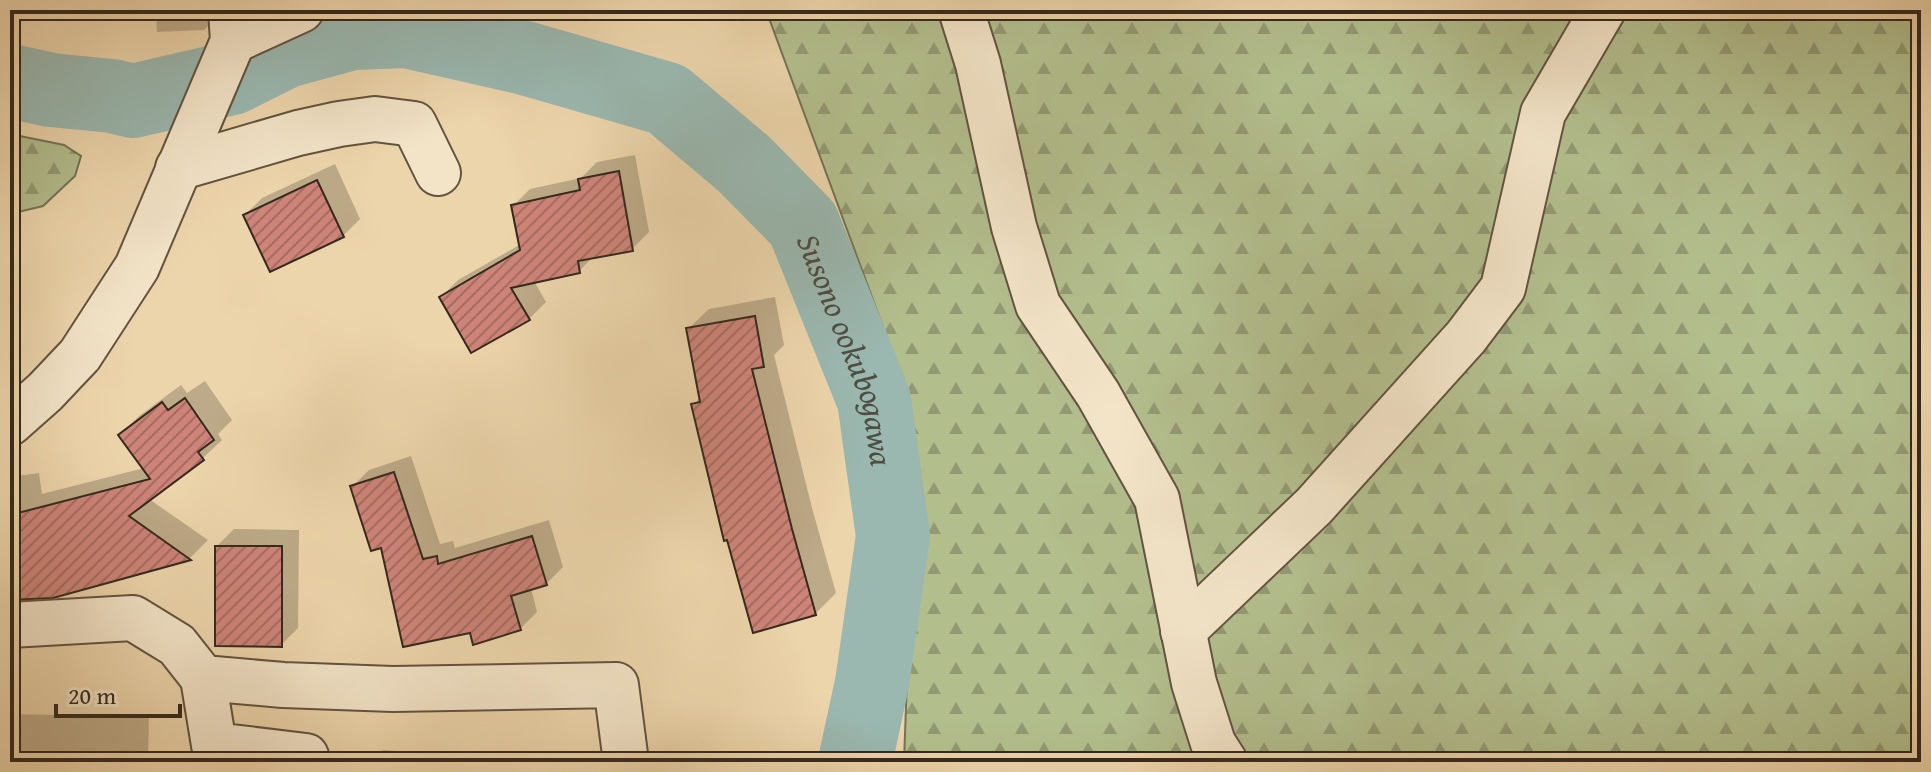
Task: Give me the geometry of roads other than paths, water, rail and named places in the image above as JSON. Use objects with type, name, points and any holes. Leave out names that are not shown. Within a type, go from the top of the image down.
[{"type":"street","points":[[10,423],[80,355],[137,267],[184,156],[232,26],[301,10]]},
{"type":"street","points":[[961,10],[978,64],[1014,227],[1038,305],[1098,394],[1157,499],[1194,683],[1213,743],[1225,762]]},
{"type":"street","points":[[1183,631],[1314,506],[1466,337],[1503,288],[1543,113],[1603,10]]},
{"type":"street","points":[[184,156],[375,119],[414,124],[438,173]]},
{"type":"street","points":[[10,625],[133,618],[177,645],[203,678],[214,745],[306,756]]},
{"type":"street","points":[[203,678],[393,689],[616,685],[626,762]]},
{"type":"waterway","name":"Susono ookubogawa","points":[[10,81],[133,101],[232,78],[286,51],[352,33],[406,31],[525,58],[667,99],[744,164],[803,224],[874,400],[893,536],[872,683],[855,762]]}]
